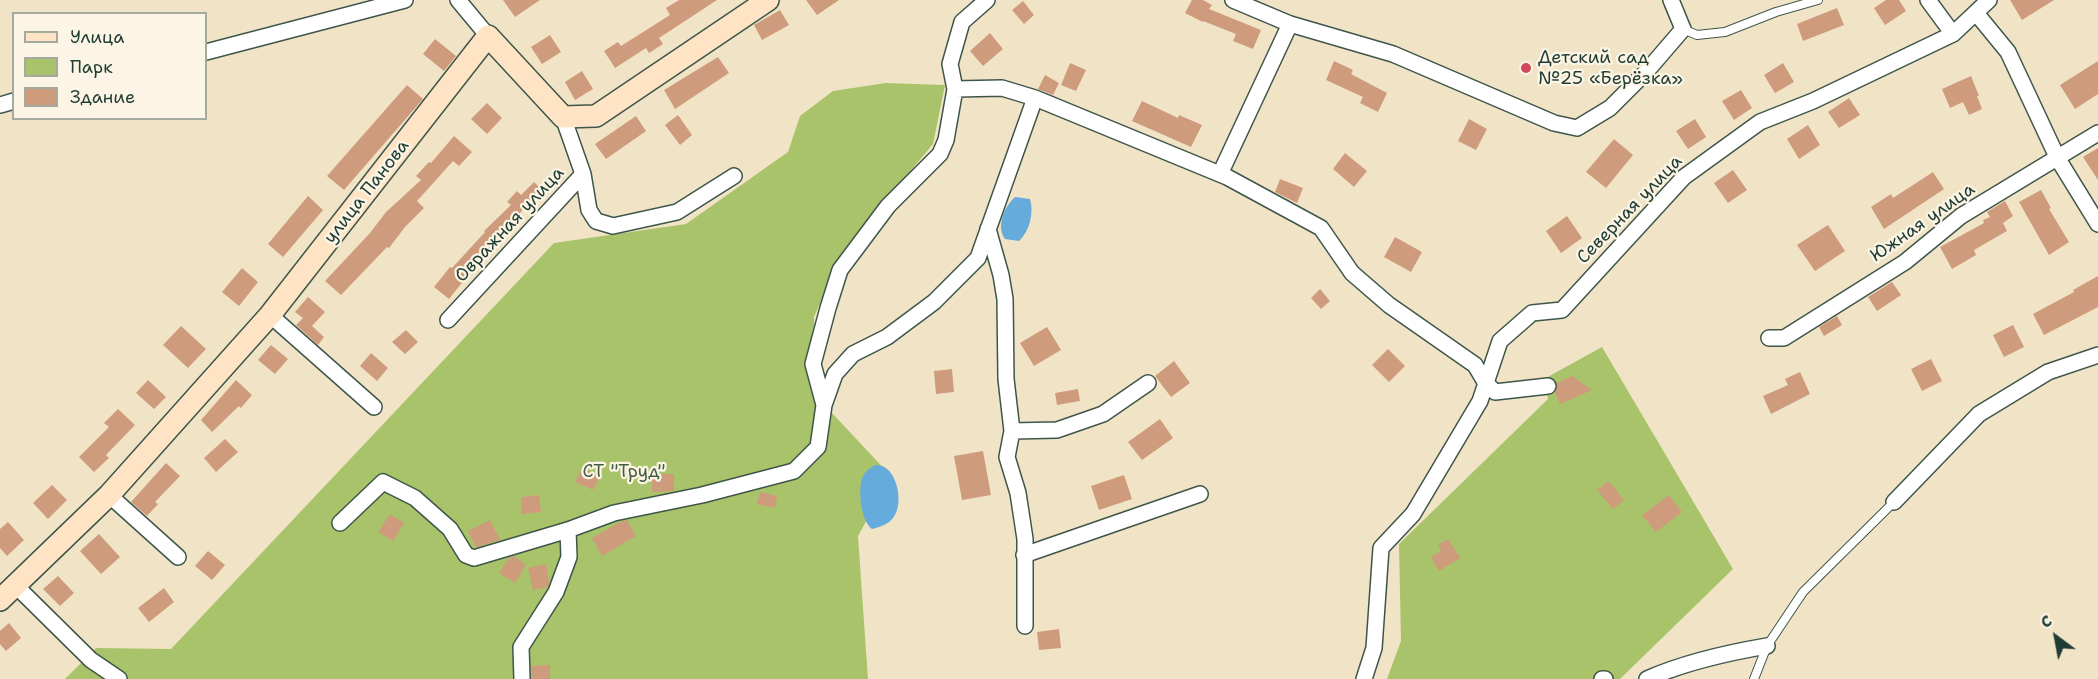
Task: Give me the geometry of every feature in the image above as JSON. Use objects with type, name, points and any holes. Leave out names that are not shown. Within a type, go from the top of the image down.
[{"type":"street","points":[[207,52],[405,0]]},
{"type":"street","points":[[458,0],[563,117],[596,116],[768,0]]},
{"type":"street","points":[[824,405],[813,364],[840,270],[888,206],[940,154],[946,140],[955,89],[950,64],[962,22],[987,0]]},
{"type":"street","points":[[1233,0],[1290,24],[1393,54],[1554,123],[1577,128],[1610,108],[1646,72],[1683,29],[1671,0]]},
{"type":"street","points":[[1928,0],[1953,34]]},
{"type":"street","name":"Северная улица","points":[[1364,679],[1374,648],[1381,548],[1413,514],[1480,401],[1500,341],[1532,313],[1562,310],[1684,177],[1760,122],[1813,101],[1953,34],[1989,0]]},
{"type":"street","points":[[1976,14],[2008,52],[2058,159],[2098,224]]},
{"type":"street","points":[[1220,174],[1290,24]]},
{"type":"street","name":"улица Панова","points":[[7,592],[109,495],[270,315],[488,36]]},
{"type":"street","points":[[955,89],[1002,88],[1035,98],[1220,174],[1321,228],[1352,273],[1389,305],[1474,365],[1495,392],[1548,386]]},
{"type":"street","points":[[340,523],[383,482],[415,498],[450,528],[466,555],[474,558],[568,530],[614,513],[702,495],[794,471],[818,447],[824,405],[835,374],[854,354],[887,337],[934,302],[978,258],[1035,98]]},
{"type":"street","name":"Овражная улица","points":[[448,320],[583,174],[563,117]]},
{"type":"street","name":"Южная улица","points":[[1769,338],[1784,338],[1905,262],[1961,216],[2098,133]]},
{"type":"street","points":[[583,174],[589,210],[596,221],[613,226],[677,213],[734,176]]},
{"type":"street","points":[[988,229],[1002,275],[1005,299],[1006,380],[1012,431],[1007,456],[1018,494],[1024,539],[1026,626]]},
{"type":"street","points":[[270,315],[374,407]]},
{"type":"street","points":[[1894,502],[1980,414],[2048,372],[2098,355]]},
{"type":"street","points":[[1012,431],[1058,429],[1104,414],[1148,383]]},
{"type":"street","points":[[1024,555],[1200,494]]},
{"type":"street","points":[[109,495],[178,557]]},
{"type":"street","points":[[522,679],[521,647],[556,592],[569,557],[568,530]]},
{"type":"street","points":[[7,592],[91,660],[119,679]]},
{"type":"street","points":[[1647,679],[1673,667],[1767,646]]},
{"type":"lane","points":[[1683,29],[1698,35],[1725,32],[1776,12],[1818,0]]},
{"type":"lane","points":[[1754,679],[1767,646],[1803,592],[1894,502]]},
{"type":"green space","name":"СТ \"Труд\"","points":[[886,83],[945,85],[933,144],[841,254],[814,317],[817,397],[891,476],[858,536],[868,679],[65,679],[96,648],[171,649],[554,243],[686,224],[788,152],[800,116],[833,91]]},
{"type":"green space","points":[[1602,347],[1733,569],[1620,679],[1387,679],[1401,641],[1399,544],[1548,399],[1544,379]]},
{"type":"water","points":[[1015,197],[1030,199],[1031,204],[1028,227],[1019,241],[1005,239],[1001,228],[1002,217]]},
{"type":"water","points":[[875,465],[883,466],[894,477],[898,504],[897,512],[891,520],[872,529],[865,520],[860,491],[864,474]]},
{"type":"building","points":[[503,0],[540,0],[515,17]]},
{"type":"building","points":[[679,0],[717,0],[659,38],[663,44],[649,53],[646,48],[615,68],[604,51],[618,42],[621,46],[670,15],[666,8]]},
{"type":"building","points":[[806,0],[839,0],[817,15]]},
{"type":"building","points":[[1192,0],[1203,0],[1212,5],[1209,9],[1261,30],[1253,49],[1233,41],[1236,34],[1185,13]]},
{"type":"building","points":[[1886,0],[1899,0],[1906,11],[1885,25],[1874,8]]},
{"type":"building","points":[[2010,0],[2054,0],[2022,20]]},
{"type":"building","points":[[1023,1],[1034,15],[1024,24],[1012,10]]},
{"type":"building","points":[[1837,8],[1844,25],[1803,41],[1797,24]]},
{"type":"building","points":[[780,10],[789,25],[762,40],[754,25]]},
{"type":"building","points":[[990,33],[1003,49],[983,66],[970,51]]},
{"type":"building","points":[[550,35],[561,52],[542,64],[531,47]]},
{"type":"building","points":[[435,39],[456,56],[444,71],[423,54]]},
{"type":"building","points":[[718,57],[729,73],[675,109],[664,90]]},
{"type":"building","points":[[1334,61],[1353,70],[1351,74],[1387,93],[1378,112],[1360,103],[1363,97],[1326,80]]},
{"type":"building","points":[[2098,61],[2098,94],[2075,109],[2060,85]]},
{"type":"building","points":[[1070,63],[1086,70],[1076,91],[1061,85]]},
{"type":"building","points":[[1783,63],[1794,82],[1775,93],[1764,75]]},
{"type":"building","points":[[582,71],[593,89],[575,100],[565,82]]},
{"type":"building","points":[[1045,75],[1059,83],[1053,95],[1038,89]]},
{"type":"building","points":[[1971,76],[1982,109],[1969,115],[1963,102],[1950,108],[1942,89]]},
{"type":"building","points":[[407,85],[423,99],[344,190],[327,176]]},
{"type":"building","points":[[1741,90],[1752,108],[1734,120],[1722,101]]},
{"type":"building","points":[[1849,98],[1860,115],[1839,128],[1828,112]]},
{"type":"building","points":[[1142,101],[1178,118],[1179,115],[1202,125],[1191,147],[1132,121]]},
{"type":"building","points":[[487,103],[502,118],[487,134],[471,119]]},
{"type":"building","points":[[678,115],[692,135],[680,145],[665,125]]},
{"type":"building","points":[[636,116],[646,131],[606,159],[595,144]]},
{"type":"building","points":[[1469,119],[1487,129],[1476,150],[1458,141]]},
{"type":"building","points":[[1695,119],[1706,137],[1688,149],[1676,131]]},
{"type":"building","points":[[1808,125],[1820,145],[1799,159],[1787,139]]},
{"type":"building","points":[[454,136],[472,152],[459,166],[453,161],[417,201],[424,208],[389,248],[387,247],[341,295],[325,281],[370,233],[386,212],[421,180],[416,176],[429,162],[431,163]]},
{"type":"building","points":[[1614,139],[1633,155],[1606,188],[1586,172]]},
{"type":"building","points":[[2098,148],[2098,180],[2083,157]]},
{"type":"building","points":[[1345,153],[1367,171],[1354,187],[1333,169]]},
{"type":"building","points":[[1733,170],[1747,190],[1728,203],[1714,183]]},
{"type":"building","points":[[1933,172],[1944,189],[1884,229],[1871,207],[1891,194],[1893,198]]},
{"type":"building","points":[[1280,179],[1303,188],[1297,203],[1275,192]]},
{"type":"building","points":[[534,182],[541,189],[506,229],[510,233],[497,245],[495,243],[463,278],[465,279],[449,299],[434,287],[450,267],[452,268],[484,231],[511,205],[507,202],[517,191],[521,195]]},
{"type":"building","points":[[2041,190],[2051,208],[2049,209],[2069,242],[2049,255],[2019,202]]},
{"type":"building","points":[[308,196],[323,210],[283,257],[268,244]]},
{"type":"building","points":[[2005,201],[2013,216],[2003,223],[2007,231],[1974,250],[1976,255],[1952,269],[1940,247],[1984,223],[1983,220],[1990,217],[1987,212]]},
{"type":"building","points":[[1567,216],[1582,238],[1561,253],[1546,231]]},
{"type":"building","points":[[1828,225],[1845,251],[1815,271],[1797,245]]},
{"type":"building","points":[[1395,237],[1422,252],[1411,272],[1384,257]]},
{"type":"building","points":[[242,268],[258,282],[239,306],[222,292]]},
{"type":"building","points":[[2098,276],[2098,307],[2044,335],[2033,314]]},
{"type":"building","points":[[1892,282],[1901,295],[1877,311],[1868,297]]},
{"type":"building","points":[[1320,289],[1330,301],[1321,309],[1311,298]]},
{"type":"building","points":[[308,297],[325,312],[312,326],[324,337],[318,345],[296,325],[303,318],[295,312]]},
{"type":"building","points":[[1837,316],[1842,325],[1824,336],[1819,327]]},
{"type":"building","points":[[2013,325],[2024,347],[2004,357],[1993,335]]},
{"type":"building","points":[[181,326],[206,349],[188,368],[163,345]]},
{"type":"building","points":[[1047,327],[1061,350],[1034,366],[1020,343]]},
{"type":"building","points":[[406,330],[418,342],[405,354],[392,342]]},
{"type":"building","points":[[271,345],[288,359],[275,374],[258,360]]},
{"type":"building","points":[[1388,349],[1405,366],[1389,382],[1372,365]]},
{"type":"building","points":[[371,353],[388,368],[377,381],[360,366]]},
{"type":"building","points":[[1931,359],[1942,381],[1922,391],[1911,369]]},
{"type":"building","points":[[1174,361],[1190,383],[1171,397],[1155,376]]},
{"type":"building","points":[[952,369],[954,392],[936,394],[934,371]]},
{"type":"building","points":[[1800,372],[1810,394],[1771,414],[1763,396],[1788,385],[1785,379]]},
{"type":"building","points":[[1572,376],[1592,390],[1560,404],[1555,392],[1557,383]]},
{"type":"building","points":[[148,380],[166,397],[154,409],[136,393]]},
{"type":"building","points":[[236,380],[252,395],[241,408],[239,406],[212,432],[201,420]]},
{"type":"building","points":[[1078,389],[1080,401],[1057,405],[1055,393]]},
{"type":"building","points":[[118,409],[135,425],[106,455],[109,458],[94,472],[79,457],[109,427],[104,423]]},
{"type":"building","points":[[1160,419],[1173,438],[1142,460],[1128,442]]},
{"type":"building","points":[[225,439],[238,452],[216,472],[204,458]]},
{"type":"building","points":[[983,451],[991,495],[962,500],[954,456]]},
{"type":"building","points":[[166,463],[180,476],[155,502],[158,504],[147,516],[131,502]]},
{"type":"building","points":[[582,468],[600,477],[593,490],[575,482]]},
{"type":"building","points":[[652,474],[674,474],[674,491],[652,492]]},
{"type":"building","points":[[1124,475],[1132,499],[1099,510],[1091,486]]},
{"type":"building","points":[[1609,481],[1624,500],[1613,509],[1597,490]]},
{"type":"building","points":[[52,485],[67,500],[48,519],[33,503]]},
{"type":"building","points":[[760,492],[777,496],[775,508],[757,504]]},
{"type":"building","points":[[539,495],[541,512],[522,514],[521,497]]},
{"type":"building","points":[[1669,495],[1682,512],[1656,532],[1642,515]]},
{"type":"building","points":[[390,514],[404,523],[393,541],[378,532]]},
{"type":"building","points":[[490,520],[500,540],[476,547],[468,531]]},
{"type":"building","points":[[627,520],[636,536],[602,556],[592,538]]},
{"type":"building","points":[[8,522],[24,540],[7,556],[0,548],[0,529]]},
{"type":"building","points":[[99,534],[120,557],[101,574],[80,551]]},
{"type":"building","points":[[1448,539],[1460,558],[1439,571],[1431,557],[1441,551],[1438,545]]},
{"type":"building","points":[[208,551],[225,565],[212,580],[195,566]]},
{"type":"building","points":[[514,556],[526,565],[515,583],[499,573],[509,558]]},
{"type":"building","points":[[546,564],[548,587],[533,590],[528,568]]},
{"type":"building","points":[[58,576],[74,593],[60,606],[43,589]]},
{"type":"building","points":[[164,588],[174,602],[149,622],[138,608]]},
{"type":"building","points":[[9,623],[21,638],[6,651],[0,644],[0,631]]},
{"type":"building","points":[[1059,629],[1061,648],[1039,650],[1037,632]]},
{"type":"building","points":[[550,665],[550,679],[532,679],[531,666]]},
{"type":"place","name":"Детский сад №25 «Берёзка»","points":[[1526,68]]}]
